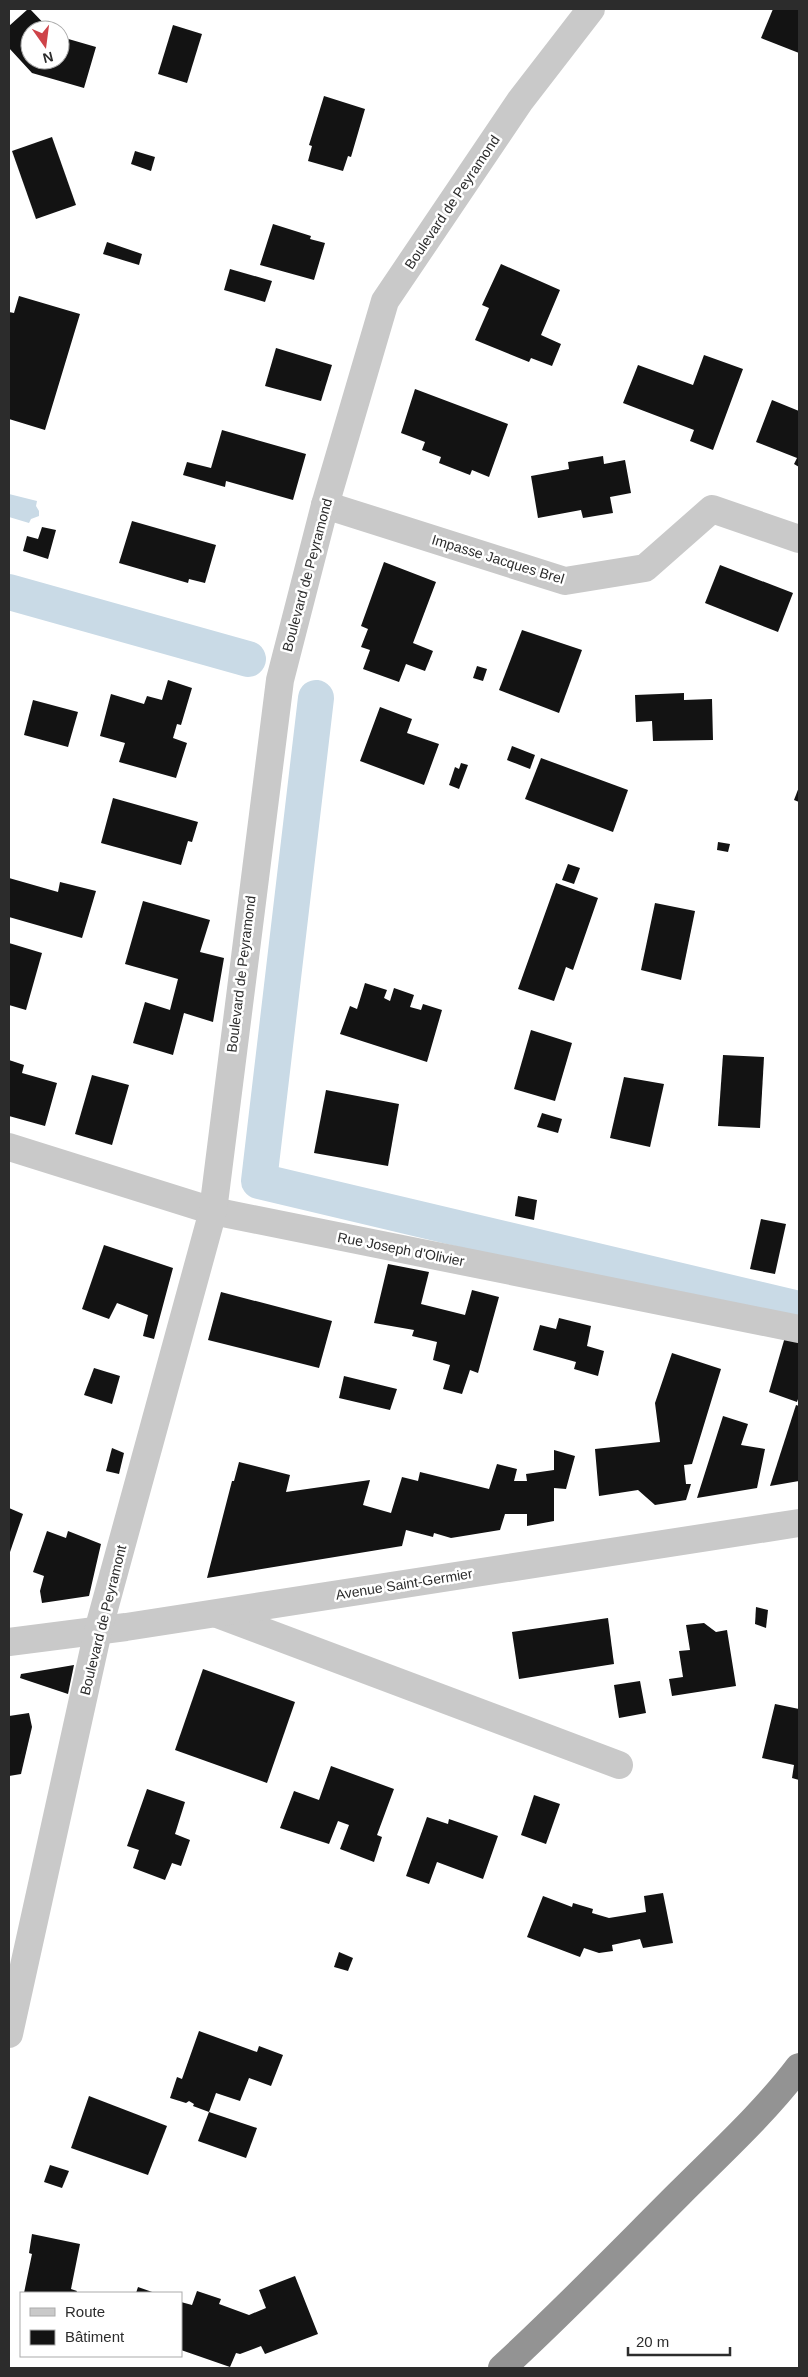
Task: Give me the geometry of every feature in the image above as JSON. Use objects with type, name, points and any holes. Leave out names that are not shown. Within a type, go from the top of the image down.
[{"type":"highway","points":[[502,2368],[696,2178],[783,2089],[799,2067]]},
{"type":"street","name":"Boulevard de Peyramond","points":[[213,1211],[280,680],[325,504],[385,301],[520,100],[591,9]]},
{"type":"street","name":"Impasse Jacques Brel","points":[[325,504],[565,582],[645,568],[712,509],[799,539]]},
{"type":"street","name":"Rue Joseph d'Olivier","points":[[9,1146],[213,1211],[799,1330]]},
{"type":"street","name":"Boulevard de Peyramont","points":[[9,2034],[98,1631],[213,1211]]},
{"type":"street","name":"Avenue Saint-Germier","points":[[9,1642],[216,1614],[799,1523]]},
{"type":"street","points":[[216,1614],[619,1765]]},
{"type":"water","points":[[9,494],[37,501],[36,506],[39,516],[31,519],[29,523],[9,517]]},
{"type":"building","points":[[28,9],[40,20],[20,20],[20,60],[9,48],[9,26]]},
{"type":"building","points":[[773,9],[799,9],[799,53],[761,38]]},
{"type":"building","points":[[173,25],[202,34],[187,83],[158,74]]},
{"type":"building","points":[[70,39],[96,47],[84,88],[32,73],[29,70],[70,70]]},
{"type":"building","points":[[324,96],[365,109],[351,157],[348,156],[343,171],[308,161],[312,146],[309,145]]},
{"type":"building","points":[[52,137],[76,205],[36,219],[12,151]]},
{"type":"building","points":[[135,151],[155,157],[151,171],[131,164]]},
{"type":"building","points":[[273,224],[311,236],[310,239],[325,243],[314,280],[260,265]]},
{"type":"building","points":[[107,242],[142,254],[139,265],[103,254]]},
{"type":"building","points":[[501,264],[560,290],[541,335],[561,344],[552,366],[531,358],[529,362],[475,340],[489,308],[482,305]]},
{"type":"building","points":[[230,269],[272,281],[265,302],[224,290]]},
{"type":"building","points":[[19,296],[80,314],[45,430],[9,419],[9,312],[14,313]]},
{"type":"building","points":[[276,348],[332,365],[321,401],[265,386]]},
{"type":"building","points":[[704,355],[743,369],[713,450],[690,441],[694,430],[623,403],[638,365],[693,385]]},
{"type":"building","points":[[415,389],[508,424],[489,477],[472,470],[470,475],[439,463],[441,457],[422,450],[425,442],[401,433]]},
{"type":"building","points":[[772,400],[799,411],[799,467],[794,464],[797,458],[756,442]]},
{"type":"building","points":[[222,430],[306,454],[293,500],[226,481],[225,487],[183,475],[187,462],[211,468]]},
{"type":"building","points":[[603,456],[604,464],[625,460],[631,493],[610,497],[613,513],[583,518],[581,510],[538,518],[531,476],[569,469],[568,462]]},
{"type":"building","points":[[132,521],[216,545],[205,583],[189,579],[188,583],[119,563]]},
{"type":"building","points":[[42,527],[56,530],[48,559],[23,551],[27,536],[38,539]]},
{"type":"building","points":[[384,562],[436,582],[413,643],[433,651],[425,671],[406,664],[399,682],[363,669],[370,650],[361,647],[368,629],[361,626]]},
{"type":"building","points":[[720,565],[793,593],[778,632],[705,603]]},
{"type":"building","points":[[522,630],[582,650],[559,713],[499,690]]},
{"type":"building","points":[[477,666],[487,669],[483,681],[473,678]]},
{"type":"building","points":[[168,680],[192,688],[181,725],[177,724],[173,738],[187,743],[176,778],[119,762],[125,743],[100,736],[111,694],[144,704],[147,696],[162,700]]},
{"type":"building","points":[[684,693],[684,700],[712,699],[713,740],[653,741],[652,721],[636,722],[635,695]]},
{"type":"building","points":[[33,700],[78,712],[68,747],[24,735]]},
{"type":"building","points":[[380,707],[412,719],[407,733],[439,744],[424,785],[360,761]]},
{"type":"building","points":[[512,746],[535,755],[530,769],[507,760]]},
{"type":"building","points":[[541,758],[628,790],[613,832],[525,799]]},
{"type":"building","points":[[461,763],[468,765],[459,789],[449,785],[455,767],[459,769]]},
{"type":"building","points":[[799,787],[799,802],[794,800]]},
{"type":"building","points":[[113,798],[198,822],[192,842],[188,841],[181,865],[101,843]]},
{"type":"building","points":[[718,842],[730,844],[728,852],[717,850]]},
{"type":"building","points":[[568,864],[580,868],[574,884],[562,880]]},
{"type":"building","points":[[9,878],[58,892],[60,882],[96,891],[82,938],[9,917]]},
{"type":"building","points":[[556,883],[598,898],[573,970],[566,967],[554,1001],[518,989]]},
{"type":"building","points":[[143,901],[210,920],[200,952],[224,958],[213,1022],[184,1013],[173,1055],[133,1043],[145,1002],[170,1010],[178,979],[125,964]]},
{"type":"building","points":[[655,903],[695,911],[681,980],[641,970]]},
{"type":"building","points":[[9,943],[42,953],[26,1010],[9,1005]]},
{"type":"building","points":[[365,983],[387,990],[384,998],[390,1001],[394,988],[414,995],[410,1007],[421,1010],[423,1004],[442,1010],[427,1062],[340,1034],[350,1006],[357,1009]]},
{"type":"building","points":[[531,1030],[572,1043],[555,1101],[514,1089]]},
{"type":"building","points":[[723,1055],[764,1057],[760,1128],[718,1126]]},
{"type":"building","points":[[9,1060],[24,1065],[22,1073],[57,1083],[45,1126],[9,1116]]},
{"type":"building","points":[[92,1075],[129,1085],[112,1145],[75,1134]]},
{"type":"building","points":[[624,1077],[664,1084],[650,1147],[610,1138]]},
{"type":"building","points":[[326,1090],[399,1104],[388,1166],[314,1153]]},
{"type":"building","points":[[542,1113],[562,1119],[558,1133],[537,1127]]},
{"type":"building","points":[[518,1196],[537,1200],[534,1220],[515,1216]]},
{"type":"building","points":[[761,1219],[786,1224],[775,1274],[750,1269]]},
{"type":"building","points":[[104,1245],[173,1268],[154,1339],[143,1336],[148,1315],[117,1303],[109,1319],[82,1309]]},
{"type":"building","points":[[388,1264],[429,1272],[421,1304],[465,1315],[472,1290],[499,1297],[478,1373],[470,1370],[462,1394],[443,1389],[450,1365],[433,1360],[437,1342],[412,1336],[414,1330],[374,1323]]},
{"type":"building","points":[[221,1292],[332,1321],[319,1368],[208,1340]]},
{"type":"building","points":[[559,1318],[591,1326],[587,1346],[604,1351],[598,1376],[574,1369],[576,1362],[533,1350],[540,1325],[556,1329]]},
{"type":"building","points":[[785,1337],[799,1341],[799,1396],[797,1402],[769,1392]]},
{"type":"building","points":[[672,1353],[721,1369],[692,1464],[684,1465],[686,1484],[691,1484],[686,1500],[655,1505],[638,1490],[599,1496],[595,1449],[660,1442],[655,1403]]},
{"type":"building","points":[[94,1368],[120,1376],[112,1404],[84,1395]]},
{"type":"building","points":[[344,1376],[397,1389],[390,1410],[339,1398]]},
{"type":"building","points":[[796,1405],[799,1406],[799,1481],[770,1486]]},
{"type":"building","points":[[723,1416],[748,1424],[741,1445],[765,1449],[757,1488],[697,1498]]},
{"type":"building","points":[[112,1448],[124,1453],[119,1474],[106,1471]]},
{"type":"building","points":[[554,1450],[575,1456],[566,1489],[554,1488],[554,1521],[527,1526],[527,1514],[505,1514],[500,1530],[451,1538],[434,1533],[433,1537],[406,1530],[402,1546],[207,1578],[232,1481],[234,1481],[239,1462],[290,1475],[286,1492],[370,1480],[363,1505],[391,1513],[402,1477],[418,1481],[420,1472],[489,1489],[497,1464],[517,1469],[514,1481],[527,1481],[526,1474],[554,1470]]},
{"type":"building","points":[[9,1508],[23,1514],[9,1555]]},
{"type":"building","points":[[47,1531],[66,1538],[68,1531],[101,1544],[89,1596],[42,1603],[40,1591],[44,1576],[33,1572]]},
{"type":"building","points":[[756,1607],[768,1610],[766,1628],[755,1624]]},
{"type":"building","points":[[608,1618],[614,1664],[519,1679],[512,1632]]},
{"type":"building","points":[[704,1623],[716,1632],[727,1630],[736,1686],[672,1696],[669,1679],[683,1677],[679,1651],[690,1650],[686,1625]]},
{"type":"building","points":[[74,1665],[68,1694],[20,1678],[21,1674]]},
{"type":"building","points":[[203,1669],[295,1702],[267,1783],[175,1750]]},
{"type":"building","points":[[640,1681],[646,1713],[619,1718],[614,1685]]},
{"type":"building","points":[[775,1704],[799,1709],[799,1780],[792,1778],[794,1765],[762,1758]]},
{"type":"building","points":[[29,1713],[32,1727],[21,1774],[9,1776],[9,1716]]},
{"type":"building","points":[[331,1766],[394,1789],[377,1835],[382,1837],[374,1862],[340,1849],[349,1825],[338,1821],[329,1844],[280,1828],[294,1791],[319,1800]]},
{"type":"building","points":[[147,1789],[185,1802],[175,1834],[190,1840],[181,1866],[172,1863],[165,1880],[133,1868],[139,1850],[127,1846]]},
{"type":"building","points":[[534,1795],[560,1804],[546,1844],[521,1835]]},
{"type":"building","points":[[427,1817],[448,1824],[449,1819],[498,1836],[483,1879],[437,1862],[429,1884],[406,1876]]},
{"type":"building","points":[[663,1893],[673,1943],[643,1948],[640,1939],[612,1945],[613,1951],[599,1953],[584,1948],[580,1957],[527,1937],[543,1896],[572,1907],[573,1903],[593,1909],[592,1913],[609,1918],[646,1912],[644,1896]]},
{"type":"building","points":[[339,1952],[353,1958],[348,1971],[334,1967]]},
{"type":"building","points":[[199,2031],[257,2052],[259,2046],[283,2055],[271,2086],[249,2078],[240,2101],[216,2093],[209,2112],[193,2106],[194,2104],[189,2101],[186,2103],[170,2098],[177,2077],[182,2079]]},
{"type":"building","points":[[89,2096],[167,2126],[148,2175],[71,2148]]},
{"type":"building","points":[[209,2112],[257,2128],[246,2158],[198,2141]]},
{"type":"building","points":[[50,2165],[69,2171],[62,2188],[44,2182]]},
{"type":"building","points":[[32,2234],[80,2244],[71,2289],[76,2292],[24,2292],[32,2254],[29,2253]]},
{"type":"building","points":[[295,2276],[318,2334],[265,2354],[261,2346],[240,2354],[236,2353],[230,2367],[182,2350],[182,2302],[192,2305],[197,2291],[221,2299],[219,2304],[249,2315],[266,2308],[259,2290]]},
{"type":"building","points":[[138,2287],[152,2292],[136,2292]]},
{"type":"waterway","points":[[9,592],[248,659]]},
{"type":"waterway","points":[[316,698],[259,1181],[799,1309]]}]
